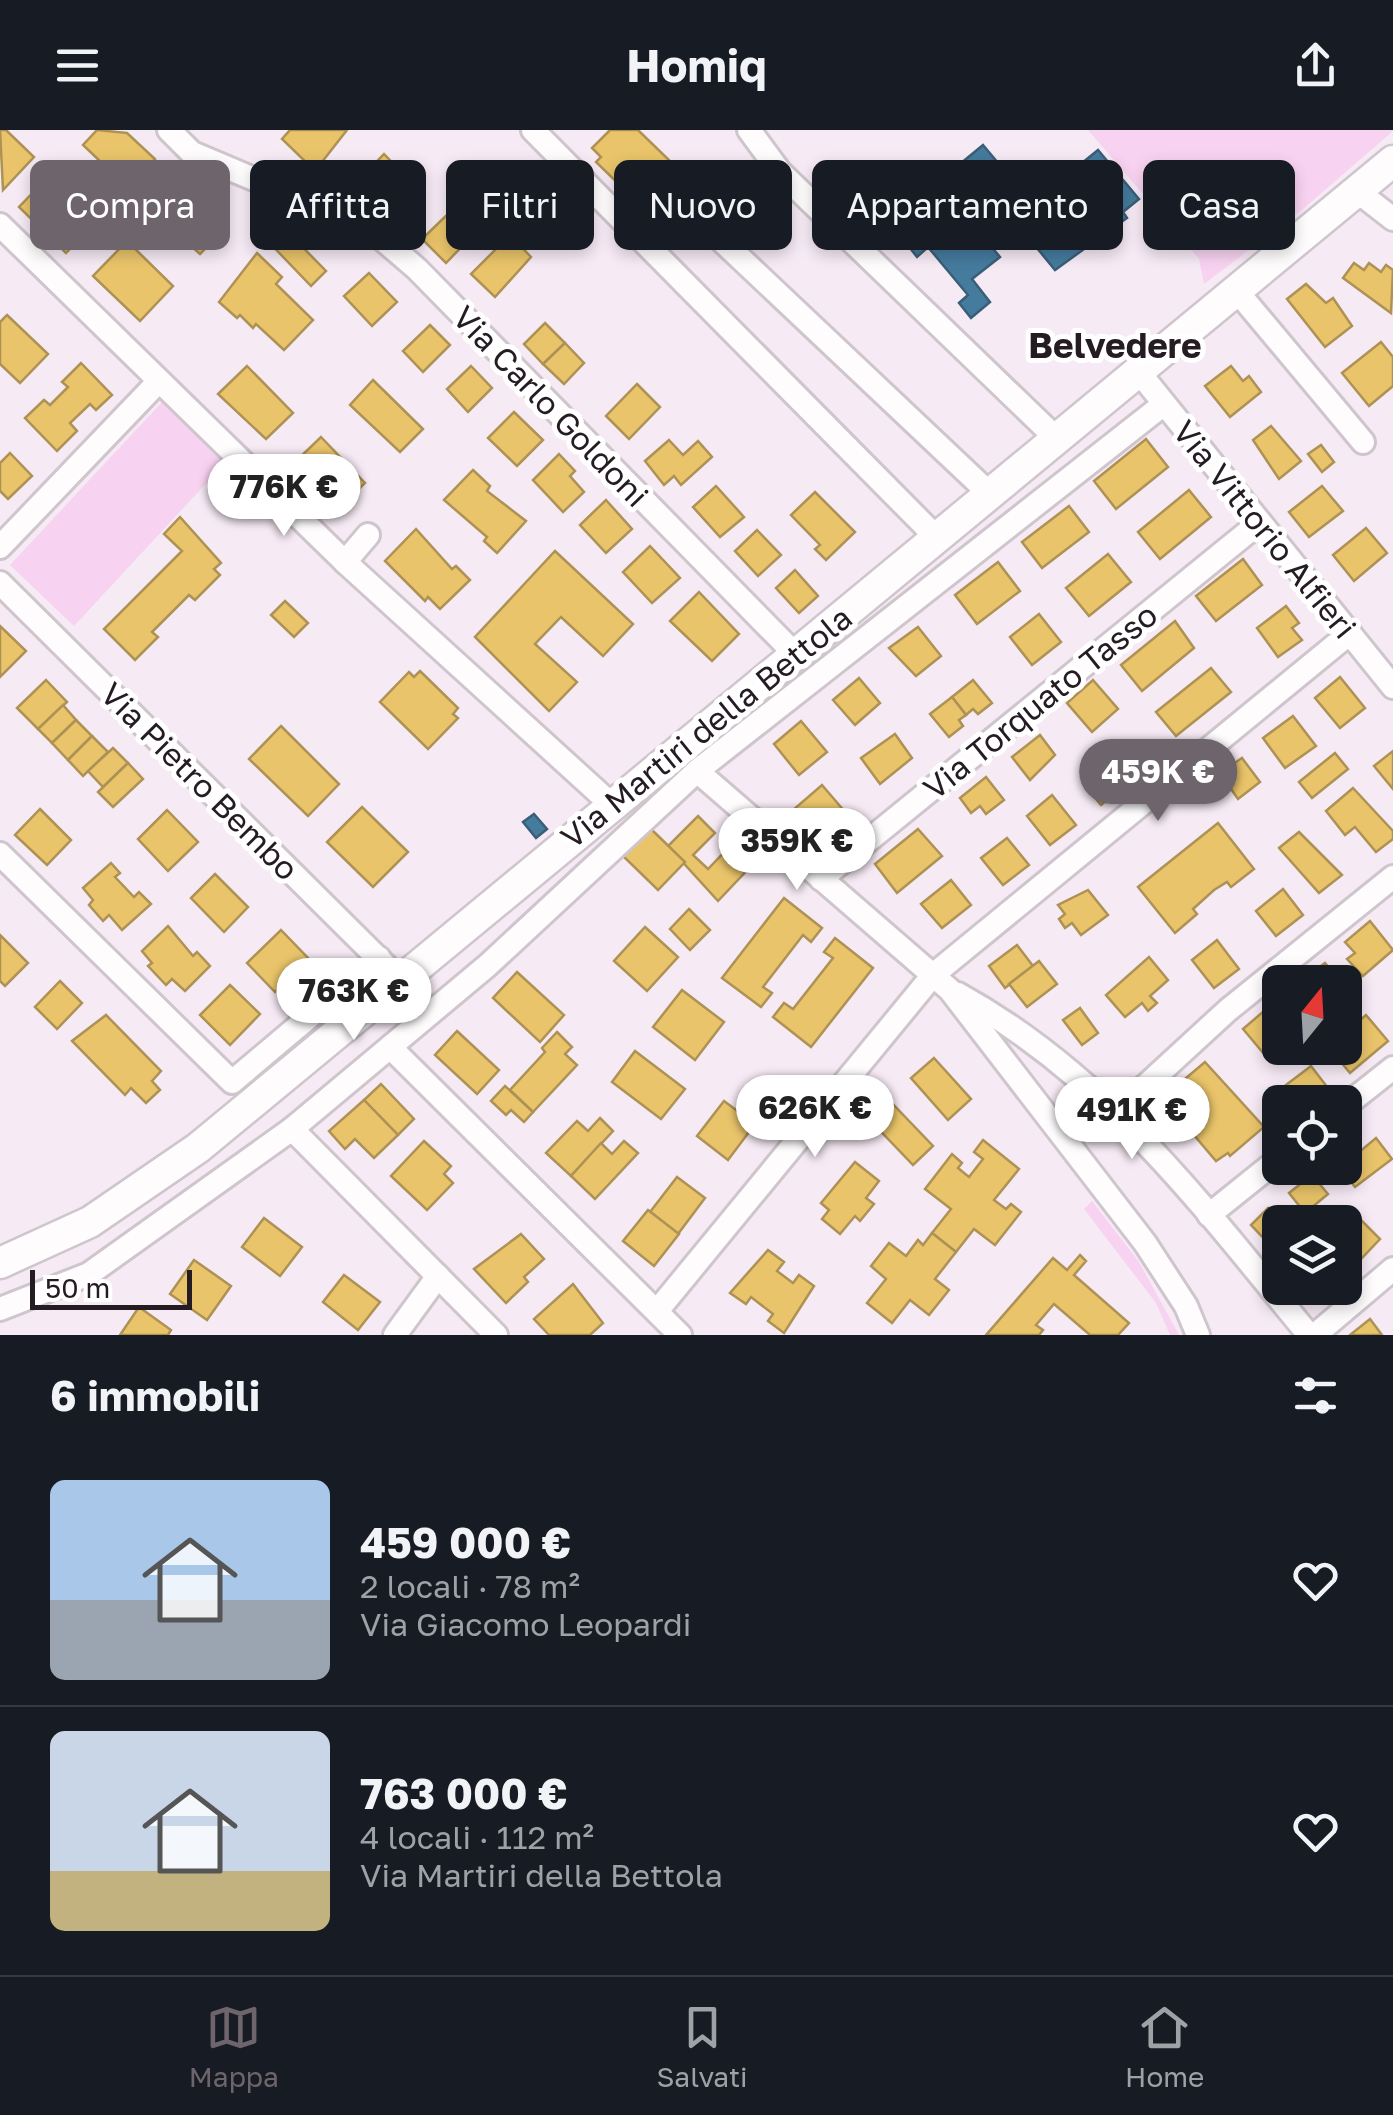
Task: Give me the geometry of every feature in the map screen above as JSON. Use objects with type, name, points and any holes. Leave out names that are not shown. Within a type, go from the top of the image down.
[{"type":"main road","name":"Via Martiri della Bettola","points":[[0,1263],[90,1222],[163,1174],[389,969],[612,805],[1393,161]]},
{"type":"street","name":"Via Carlo Goldoni","points":[[169,130],[192,154],[374,232],[418,269],[795,654]]},
{"type":"street","points":[[533,130],[937,538]]},
{"type":"street","points":[[750,130],[780,172],[1058,439]]},
{"type":"street","points":[[1356,192],[1393,218]]},
{"type":"street","points":[[0,224],[344,562],[612,805]]},
{"type":"street","points":[[732,250],[990,494]]},
{"type":"street","points":[[1236,290],[1362,442]]},
{"type":"street","name":"Via Vittorio Alfieri","points":[[1138,371],[1393,687]]},
{"type":"street","points":[[0,548],[159,381]]},
{"type":"street","points":[[0,1309],[89,1274],[292,1129],[488,965],[696,770],[1164,404]]},
{"type":"street","name":"Via Torquato Tasso","points":[[821,879],[1259,523]]},
{"type":"street","points":[[344,562],[368,535]]},
{"type":"street","name":"Via Pietro Bembo","points":[[0,583],[389,969]]},
{"type":"street","points":[[657,1311],[942,982],[1350,634]]},
{"type":"street","points":[[696,770],[942,982],[1043,1050],[1148,1141],[1312,1335],[1393,1270]]},
{"type":"street","points":[[0,854],[232,1082],[389,969]]},
{"type":"street","points":[[1116,1113],[1228,1010],[1393,877]]},
{"type":"street","points":[[942,982],[1145,1243],[1186,1306],[1198,1335]]},
{"type":"street","points":[[390,1048],[680,1335]]},
{"type":"street","points":[[1362,1093],[1393,1068]]},
{"type":"street","points":[[292,1129],[496,1335]]},
{"type":"street","points":[[1210,1215],[1262,1173]]},
{"type":"street","points":[[395,1335],[438,1276]]},
{"type":"shaded area","points":[[1088,130],[1393,130],[1295,215],[1295,160],[1143,160],[1143,194],[1123,171],[1123,160],[1114,160]]},
{"type":"shaded area","points":[[1191,250],[1249,250],[1204,284],[1199,259]]},
{"type":"shaded area","points":[[164,400],[227,461],[74,626],[10,565]]},
{"type":"shaded area","points":[[1092,1201],[1139,1262],[1179,1335],[1170,1335],[1156,1303],[1084,1209]]},
{"type":"building: Abitazioni","points":[[0,130],[6,130],[34,157],[3,190]]},
{"type":"building: Abitazioni","points":[[97,130],[127,133],[155,159],[99,160],[83,145]]},
{"type":"building: Abitazioni","points":[[290,130],[347,130],[324,160],[304,160],[282,139]]},
{"type":"building: Abitazioni","points":[[610,130],[638,130],[669,160],[614,160],[614,180],[596,162],[601,157],[592,148]]},
{"type":"building: Abitazioni","points":[[30,196],[30,218],[19,207]]},
{"type":"building: Abitazioni","points":[[446,216],[446,250],[459,250],[446,263],[426,243],[426,235]]},
{"type":"building: Abitazioni","points":[[118,250],[136,250],[173,286],[140,321],[93,276]]},
{"type":"building: Abitazioni","points":[[276,250],[305,250],[326,271],[311,286]]},
{"type":"building: Abitazioni","points":[[495,250],[524,250],[531,257],[495,297],[471,274]]},
{"type":"building: Abitazioni","points":[[257,253],[282,277],[276,284],[313,320],[284,350],[256,324],[253,328],[219,302]]},
{"type":"building: Abitazioni","points":[[1354,263],[1364,270],[1369,263],[1381,272],[1386,265],[1393,270],[1391,313],[1343,278]]},
{"type":"building: Abitazioni","points":[[369,273],[397,302],[372,326],[344,296]]},
{"type":"building: Abitazioni","points":[[1306,284],[1326,303],[1333,298],[1352,326],[1325,347],[1287,299]]},
{"type":"building: Abitazioni","points":[[7,315],[48,354],[20,383],[0,364],[0,322]]},
{"type":"building: Abitazioni","points":[[545,323],[565,343],[543,364],[524,344]]},
{"type":"building: Abitazioni","points":[[430,325],[450,345],[423,372],[403,351]]},
{"type":"building: Abitazioni","points":[[1381,342],[1393,357],[1393,386],[1369,406],[1342,373]]},
{"type":"building: Abitazioni","points":[[565,343],[584,363],[564,384],[543,364]]},
{"type":"building: Abitazioni","points":[[81,363],[112,395],[96,410],[90,404],[70,423],[77,431],[57,451],[25,418],[44,400],[50,405],[68,387],[62,382]]},
{"type":"building: Abitazioni","points":[[247,366],[293,413],[266,439],[218,394]]},
{"type":"building: Abitazioni","points":[[471,366],[492,388],[468,412],[447,389]]},
{"type":"building: Abitazioni","points":[[1231,366],[1243,381],[1249,376],[1261,392],[1230,417],[1205,386]]},
{"type":"building: Abitazioni","points":[[373,380],[423,429],[400,452],[350,405]]},
{"type":"building: Abitazioni","points":[[637,384],[660,407],[629,439],[606,416]]},
{"type":"building: Abitazioni","points":[[514,412],[543,440],[517,466],[488,438]]},
{"type":"building: Abitazioni","points":[[1271,426],[1301,461],[1279,479],[1253,440]]},
{"type":"building: Abitazioni","points":[[321,437],[365,483],[341,506],[294,463]]},
{"type":"building: Abitazioni","points":[[1146,439],[1168,467],[1116,509],[1094,481]]},
{"type":"building: Abitazioni","points":[[669,440],[683,455],[698,441],[712,457],[681,485],[674,476],[664,485],[645,461]]},
{"type":"building: Abitazioni","points":[[1321,445],[1334,462],[1322,472],[1308,454]]},
{"type":"building: Abitazioni","points":[[10,453],[32,476],[8,499],[0,491],[0,463]]},
{"type":"building: Abitazioni","points":[[559,454],[575,471],[570,476],[584,492],[563,512],[533,480]]},
{"type":"building: Abitazioni","points":[[473,470],[490,486],[487,491],[526,521],[497,553],[484,541],[487,537],[444,500]]},
{"type":"building: Abitazioni","points":[[716,486],[744,517],[720,537],[693,507]]},
{"type":"building: Abitazioni","points":[[1322,486],[1343,511],[1309,537],[1289,512]]},
{"type":"building: Abitazioni","points":[[1189,490],[1211,517],[1160,559],[1138,532]]},
{"type":"building: Abitazioni","points":[[815,492],[855,532],[826,560],[815,549],[820,545],[791,515]]},
{"type":"building: Abitazioni","points":[[606,500],[632,529],[606,553],[580,525]]},
{"type":"building: Abitazioni","points":[[1069,506],[1089,532],[1042,568],[1022,542]]},
{"type":"building: Abitazioni","points":[[180,517],[221,563],[214,569],[220,575],[195,600],[189,595],[152,632],[158,637],[135,660],[104,629],[182,551],[164,534]]},
{"type":"building: Abitazioni","points":[[1366,528],[1387,553],[1354,581],[1333,555]]},
{"type":"building: Abitazioni","points":[[416,529],[452,569],[456,566],[470,580],[440,609],[428,597],[425,601],[385,561]]},
{"type":"building: Abitazioni","points":[[757,530],[781,555],[758,576],[735,551]]},
{"type":"building: Abitazioni","points":[[650,546],[680,578],[652,603],[623,572]]},
{"type":"building: Abitazioni","points":[[555,551],[633,624],[603,656],[561,617],[535,644],[577,682],[549,711],[475,637]]},
{"type":"building: Abitazioni","points":[[1108,554],[1131,582],[1089,616],[1066,588]]},
{"type":"building: Abitazioni","points":[[1243,559],[1262,585],[1216,621],[1196,596]]},
{"type":"building: Abitazioni","points":[[998,562],[1020,591],[977,624],[955,595]]},
{"type":"building: Abitazioni","points":[[795,570],[818,596],[799,613],[776,588]]},
{"type":"building: Abitazioni","points":[[699,592],[739,634],[712,661],[670,621]]},
{"type":"building: Abitazioni","points":[[285,601],[308,623],[294,637],[271,615]]},
{"type":"building: Abitazioni","points":[[1286,606],[1299,623],[1292,628],[1302,640],[1278,657],[1257,628]]},
{"type":"building: Abitazioni","points":[[1039,614],[1061,642],[1032,665],[1010,637]]},
{"type":"building: Abitazioni","points":[[1175,621],[1194,648],[1142,691],[1121,665]]},
{"type":"building: Abitazioni","points":[[0,626],[26,651],[0,677]]},
{"type":"building: Abitazioni","points":[[918,627],[941,656],[916,676],[889,648]]},
{"type":"building: Abitazioni","points":[[1211,668],[1231,692],[1176,736],[1156,712]]},
{"type":"building: Abitazioni","points":[[420,671],[458,708],[453,714],[458,718],[428,749],[380,702],[409,672],[414,677]]},
{"type":"building: Abitazioni","points":[[1340,677],[1365,708],[1340,728],[1315,698]]},
{"type":"building: Abitazioni","points":[[859,678],[880,703],[855,725],[833,700]]},
{"type":"building: Abitazioni","points":[[46,680],[67,702],[38,729],[17,708]]},
{"type":"building: Abitazioni","points":[[973,680],[992,703],[978,714],[973,709],[966,715],[952,697]]},
{"type":"building: Abitazioni","points":[[1093,680],[1118,709],[1092,732],[1067,703]]},
{"type":"building: Abitazioni","points":[[952,697],[966,715],[959,720],[963,726],[949,737],[930,714]]},
{"type":"building: Abitazioni","points":[[63,705],[76,720],[52,743],[38,729]]},
{"type":"building: Abitazioni","points":[[1293,716],[1316,746],[1285,768],[1263,738]]},
{"type":"building: Abitazioni","points":[[76,720],[92,736],[68,760],[52,743]]},
{"type":"building: Abitazioni","points":[[801,721],[827,752],[799,775],[774,744]]},
{"type":"building: Abitazioni","points":[[281,726],[339,784],[308,816],[249,759]]},
{"type":"building: Abitazioni","points":[[895,734],[912,758],[880,784],[861,758]]},
{"type":"building: Abitazioni","points":[[1040,735],[1055,755],[1030,780],[1012,757]]},
{"type":"building: Abitazioni","points":[[92,736],[108,752],[83,776],[68,760]]},
{"type":"building: Abitazioni","points":[[1133,743],[1150,765],[1101,805],[1083,783]]},
{"type":"building: Abitazioni","points":[[113,748],[128,763],[103,787],[88,771]]},
{"type":"building: Abitazioni","points":[[1393,751],[1393,789],[1374,766]]},
{"type":"building: Abitazioni","points":[[1335,753],[1348,769],[1312,798],[1299,782]]},
{"type":"building: Abitazioni","points":[[1242,758],[1260,782],[1238,799],[1220,773]]},
{"type":"building: Abitazioni","points":[[128,763],[143,779],[113,807],[98,792]]},
{"type":"building: Abitazioni","points":[[986,777],[1004,800],[986,814],[980,806],[971,813],[960,798]]},
{"type":"building: Abitazioni","points":[[822,785],[846,813],[817,837],[793,810]]},
{"type":"building: Abitazioni","points":[[1353,788],[1393,831],[1393,839],[1376,852],[1355,827],[1345,835],[1326,811]]},
{"type":"building: Abitazioni","points":[[1052,795],[1076,825],[1050,845],[1027,816]]},
{"type":"building: Abitazioni","points":[[362,807],[408,852],[373,887],[327,842]]},
{"type":"building: Abitazioni","points":[[40,809],[71,840],[47,865],[15,835]]},
{"type":"building: Abitazioni","points":[[167,810],[198,842],[168,871],[138,839]]},
{"type":"building: Abitazioni","points":[[698,816],[715,833],[693,855],[708,869],[731,845],[752,865],[718,901],[668,846]]},
{"type":"building: Abitazioni","points":[[1218,823],[1254,869],[1231,887],[1227,882],[1214,890],[1193,909],[1197,914],[1175,933],[1138,887]]},
{"type":"building: Abitazioni","points":[[650,828],[685,862],[658,890],[623,856]]},
{"type":"building: Abitazioni","points":[[918,829],[942,856],[897,893],[875,864]]},
{"type":"building: Abitazioni","points":[[1299,832],[1342,875],[1319,893],[1279,848]]},
{"type":"building: Abitazioni","points":[[1007,838],[1029,865],[1003,885],[981,858]]},
{"type":"building: Abitazioni","points":[[111,863],[120,873],[115,877],[134,897],[139,892],[151,904],[122,930],[109,915],[103,921],[89,905],[93,900],[83,888]]},
{"type":"building: Abitazioni","points":[[215,874],[248,907],[224,932],[191,898]]},
{"type":"building: Abitazioni","points":[[951,880],[971,905],[942,928],[921,904]]},
{"type":"building: Abitazioni","points":[[1283,889],[1303,915],[1276,936],[1256,911]]},
{"type":"building: Abitazioni","points":[[1088,890],[1108,915],[1081,935],[1072,923],[1065,928],[1059,919],[1065,914],[1058,905]]},
{"type":"building: Abitazioni","points":[[784,898],[822,928],[811,942],[803,935],[763,987],[772,993],[761,1007],[722,978]]},
{"type":"building: Abitazioni","points":[[689,909],[710,930],[690,950],[670,929]]},
{"type":"building: Abitazioni","points":[[1370,921],[1393,950],[1363,976],[1362,965],[1353,965],[1347,959],[1355,953],[1345,942]]},
{"type":"building: Abitazioni","points":[[168,926],[193,956],[197,952],[210,966],[185,991],[172,979],[166,985],[148,966],[152,963],[142,951]]},
{"type":"building: Abitazioni","points":[[645,927],[678,957],[647,991],[614,961]]},
{"type":"building: Abitazioni","points":[[281,930],[309,959],[275,992],[247,963]]},
{"type":"building: Abitazioni","points":[[0,935],[28,963],[5,986],[0,981]]},
{"type":"building: Abitazioni","points":[[835,938],[873,968],[811,1047],[773,1017],[784,1003],[793,1009],[833,958],[824,952]]},
{"type":"building: Abitazioni","points":[[1217,940],[1239,969],[1214,988],[1192,960]]},
{"type":"building: Abitazioni","points":[[1017,945],[1033,966],[1005,988],[989,966]]},
{"type":"building: Abitazioni","points":[[1149,957],[1168,980],[1150,996],[1157,1003],[1148,1011],[1142,1003],[1125,1017],[1106,995]]},
{"type":"building: Abitazioni","points":[[1039,961],[1057,984],[1027,1007],[1009,984]]},
{"type":"building: Abitazioni","points":[[517,972],[564,1015],[540,1042],[493,998]]},
{"type":"building: Abitazioni","points":[[60,981],[82,1003],[57,1029],[35,1007]]},
{"type":"building: Abitazioni","points":[[230,985],[260,1014],[230,1045],[200,1015]]},
{"type":"building: Abitazioni","points":[[682,990],[724,1022],[695,1060],[653,1027]]},
{"type":"building: Abitazioni","points":[[1080,1008],[1098,1033],[1082,1045],[1063,1020]]},
{"type":"building: Abitazioni","points":[[1262,1013],[1262,1052],[1243,1029]]},
{"type":"building: Abitazioni","points":[[106,1015],[161,1071],[152,1081],[160,1090],[146,1103],[131,1088],[125,1095],[72,1041]]},
{"type":"building: Abitazioni","points":[[1366,1015],[1388,1041],[1362,1063],[1362,1018]]},
{"type":"building: Abitazioni","points":[[457,1031],[499,1070],[477,1094],[435,1055]]},
{"type":"building: Abitazioni","points":[[557,1032],[572,1047],[565,1054],[577,1065],[533,1112],[510,1090],[545,1052],[542,1048]]},
{"type":"building: Abitazioni","points":[[635,1051],[685,1089],[661,1119],[612,1082]]},
{"type":"building: Abitazioni","points":[[934,1058],[971,1099],[948,1120],[911,1078]]},
{"type":"building: Abitazioni","points":[[1205,1062],[1262,1129],[1230,1156],[1228,1153],[1216,1161],[1171,1108],[1173,1103],[1166,1095]]},
{"type":"building: Abitazioni","points":[[1343,1065],[1360,1065],[1350,1073]]},
{"type":"building: Abitazioni","points":[[1311,1066],[1326,1085],[1286,1085]]},
{"type":"building: Abitazioni","points":[[381,1084],[414,1119],[398,1135],[364,1100]]},
{"type":"building: Abitazioni","points":[[505,1086],[533,1112],[524,1122],[511,1110],[506,1115],[491,1101]]},
{"type":"building: Abitazioni","points":[[888,1099],[933,1146],[913,1165],[868,1118]]},
{"type":"building: Abitazioni","points":[[364,1100],[398,1135],[374,1158],[355,1139],[345,1149],[329,1131]]},
{"type":"building: Abitazioni","points":[[724,1101],[755,1124],[728,1160],[697,1136]]},
{"type":"building: Abitazioni","points":[[600,1118],[613,1131],[571,1176],[546,1153],[577,1121],[588,1131]]},
{"type":"building: Abitazioni","points":[[1376,1138],[1392,1159],[1362,1182],[1362,1150]]},
{"type":"building: Abitazioni","points":[[983,1140],[1019,1169],[994,1200],[1006,1209],[1011,1204],[1021,1212],[995,1245],[974,1229],[956,1252],[932,1233],[951,1209],[925,1189],[952,1154],[962,1163],[958,1168],[969,1177],[983,1159],[974,1152]]},
{"type":"building: Abitazioni","points":[[424,1141],[451,1166],[444,1174],[453,1183],[427,1210],[391,1176]]},
{"type":"building: Abitazioni","points":[[624,1141],[638,1153],[595,1199],[571,1176],[601,1143],[612,1154]]},
{"type":"building: Abitazioni","points":[[855,1162],[879,1181],[866,1198],[874,1204],[860,1221],[855,1216],[840,1234],[822,1219],[829,1210],[821,1203]]},
{"type":"building: Abitazioni","points":[[677,1177],[705,1198],[678,1234],[650,1212]]},
{"type":"building: Abitazioni","points":[[1299,1185],[1320,1185],[1328,1194],[1315,1205],[1299,1205],[1289,1193]]},
{"type":"building: Abitazioni","points":[[648,1210],[679,1234],[654,1266],[623,1241]]},
{"type":"building: Abitazioni","points":[[1262,1214],[1262,1237],[1251,1225]]},
{"type":"building: Abitazioni","points":[[264,1218],[302,1247],[280,1276],[242,1247]]},
{"type":"building: Abitazioni","points":[[1362,1221],[1380,1239],[1362,1258]]},
{"type":"building: Abitazioni","points":[[932,1233],[956,1252],[935,1279],[949,1290],[929,1315],[910,1300],[892,1323],[867,1303],[886,1279],[871,1266],[889,1243],[906,1256],[918,1240],[923,1245]]},
{"type":"building: Abitazioni","points":[[521,1234],[544,1259],[524,1277],[528,1282],[506,1303],[474,1269]]},
{"type":"building: Abitazioni","points":[[768,1250],[784,1262],[777,1271],[793,1283],[799,1275],[814,1286],[784,1333],[768,1321],[773,1314],[751,1297],[746,1304],[730,1293]]},
{"type":"building: Abitazioni","points":[[1080,1255],[1086,1261],[1074,1275],[1129,1323],[1118,1335],[1090,1335],[1054,1304],[1036,1325],[1043,1330],[1039,1335],[986,1335],[1053,1258],[1067,1270]]},
{"type":"building: Abitazioni","points":[[194,1260],[231,1286],[207,1320],[170,1294]]},
{"type":"building: Abitazioni","points":[[344,1275],[380,1302],[358,1330],[323,1302]]},
{"type":"building: Abitazioni","points":[[573,1284],[603,1323],[590,1335],[549,1335],[534,1319]]},
{"type":"building: Abitazioni","points":[[139,1307],[171,1330],[168,1335],[120,1335]]},
{"type":"building: Abitazioni","points":[[1370,1319],[1382,1335],[1350,1335]]},
{"type":"building: Pubblico","points":[[983,145],[996,160],[965,160]]},
{"type":"building: Pubblico","points":[[1098,150],[1106,160],[1086,160]]},
{"type":"building: Pubblico","points":[[1123,180],[1139,199],[1123,212]]},
{"type":"building: Pubblico","points":[[930,250],[994,250],[1000,257],[972,279],[990,302],[971,318],[959,303],[968,295]]},
{"type":"building: Pubblico","points":[[1039,250],[1083,250],[1055,270]]},
{"type":"building: Pubblico","points":[[534,814],[547,829],[536,838],[523,822]]},
{"type":"district","name":"Belvedere","points":[[1115,345]]}]
